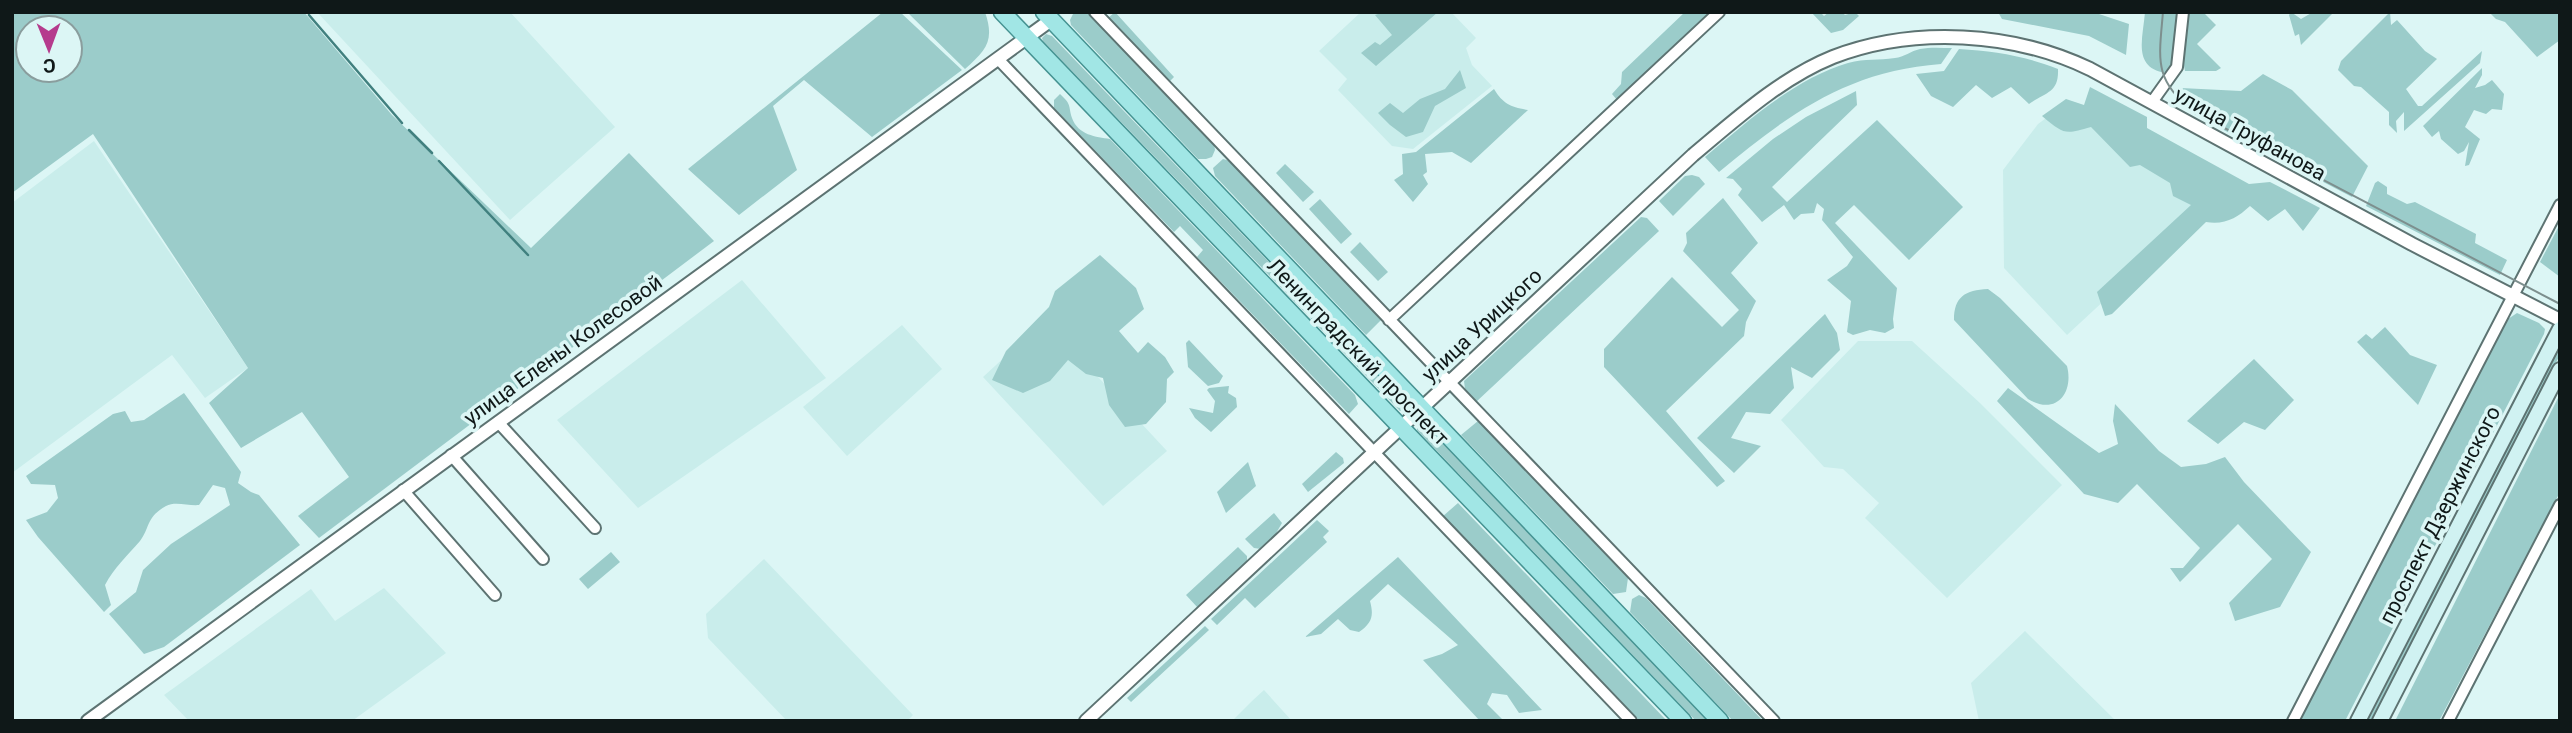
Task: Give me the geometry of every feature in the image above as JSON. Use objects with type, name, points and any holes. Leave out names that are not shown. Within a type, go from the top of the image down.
[{"type":"main road","name":"Ленинградский проспект","points":[[1002,12],[1683,721]]},
{"type":"main road","name":"Ленинградский проспект","points":[[1052,15],[1720,721]]},
{"type":"main road","name":"проспект Дзержинского","points":[[2358,721],[2560,329]]},
{"type":"main road","name":"проспект Дзержинского","points":[[2380,721],[2560,370]]},
{"type":"street","points":[[1095,12],[1774,721]]},
{"type":"street","points":[[1389,320],[1719,12]]},
{"type":"street","points":[[2152,102],[2176,67],[2183,12]]},
{"type":"street","name":"улица Елены Колесовой","points":[[88,721],[1027,39],[1052,15]]},
{"type":"street","name":"улица Труфанова","points":[[1906,41],[1975,38],[2017,43],[2077,62],[2376,225],[2560,320]]},
{"type":"street","name":"улица Урицкого","points":[[1086,721],[1667,179],[1751,107],[1796,76],[1834,57],[1906,41]]},
{"type":"street","points":[[998,60],[1631,721]]},
{"type":"street","points":[[2293,721],[2560,205]]},
{"type":"street","points":[[498,422],[595,528]]},
{"type":"street","points":[[451,455],[543,559]]},
{"type":"street","points":[[403,490],[495,595]]},
{"type":"street","points":[[2448,721],[2560,505]]},
{"type":"shaded area","points":[[12,12],[304,12],[392,115],[531,248],[629,153],[714,241],[319,538],[298,516],[349,477],[302,412],[241,448],[209,403],[248,368],[93,134],[12,193]]},
{"type":"shaded area","points":[[317,12],[510,12],[615,127],[510,220]]},
{"type":"shaded area","points":[[883,12],[900,12],[962,70],[872,137],[804,80],[773,106],[797,170],[739,215],[688,169]]},
{"type":"shaded area","points":[[907,12],[985,12],[989,30],[987,44],[965,69]]},
{"type":"shaded area","points":[[1074,12],[1089,12],[1214,144],[1212,157],[1198,159],[1071,25]]},
{"type":"shaded area","points":[[1115,12],[1174,77],[1167,84],[1107,19]]},
{"type":"shaded area","points":[[1361,12],[1451,12],[1476,38],[1466,48],[1472,65],[1492,86],[1413,149],[1392,146],[1338,90],[1347,79],[1319,51]]},
{"type":"shaded area","points":[[1384,12],[1438,12],[1376,66],[1361,53],[1375,42],[1380,45],[1392,35],[1375,15]]},
{"type":"shaded area","points":[[1685,12],[1712,12],[1617,100],[1612,94],[1621,84],[1622,72]]},
{"type":"shaded area","points":[[1811,12],[1820,12],[1824,16],[1829,12],[1842,12],[1845,15],[1855,12],[1859,16],[1843,30],[1831,33]]},
{"type":"shaded area","points":[[1998,12],[2093,12],[2129,24],[2126,55],[2089,36],[2002,19]]},
{"type":"shaded area","points":[[2145,12],[2177,12],[2173,63],[2166,73],[2155,70],[2144,58],[2142,41]]},
{"type":"shaded area","points":[[2187,12],[2205,14],[2216,25],[2197,44],[2221,68],[2216,71],[2185,71],[2183,61]]},
{"type":"shaded area","points":[[2291,12],[2301,19],[2313,12],[2334,12],[2301,45],[2299,34],[2295,36],[2289,15]]},
{"type":"shaded area","points":[[2390,12],[2391,25],[2397,20],[2425,51],[2437,59],[2406,89],[2418,106],[2422,106],[2482,51],[2480,63],[2404,131],[2404,112],[2396,121],[2397,133],[2389,125],[2389,112],[2361,87],[2354,86],[2338,70],[2341,61]]},
{"type":"shaded area","points":[[2489,12],[2560,12],[2560,40],[2537,57],[2505,22],[2496,19]]},
{"type":"shaded area","points":[[1046,34],[1052,36],[1406,405],[1406,411],[1400,411],[1043,41],[1042,38]]},
{"type":"shaded area","points":[[1952,48],[1941,64],[1907,68],[1876,76],[1821,99],[1795,114],[1719,172],[1705,157],[1772,103],[1828,70],[1854,61],[1889,59],[1920,49]]},
{"type":"shaded area","points":[[1959,49],[2009,55],[2046,64],[2058,69],[2058,77],[2050,91],[2029,104],[2011,87],[1992,98],[1976,85],[1953,107],[1931,96],[1916,74],[1944,71]]},
{"type":"shaded area","points":[[2482,68],[2482,75],[2475,88],[2492,80],[2504,94],[2502,110],[2492,109],[2486,114],[2474,110],[2465,127],[2480,139],[2469,165],[2465,166],[2469,142],[2464,151],[2458,154],[2441,139],[2439,131],[2432,137],[2423,126]]},
{"type":"shaded area","points":[[1460,70],[1466,88],[1435,106],[1423,132],[1406,137],[1378,113],[1390,103],[1403,113],[1420,99],[1445,89]]},
{"type":"shaded area","points":[[2263,74],[2292,90],[2368,166],[2352,197],[2197,116],[2182,106],[2174,92],[2181,88],[2241,91]]},
{"type":"shaded area","points":[[2090,87],[2147,117],[2147,128],[2249,184],[2270,182],[2320,208],[2303,231],[2285,209],[2268,221],[2250,206],[2230,220],[2206,222],[2112,314],[2105,316],[2097,292],[2191,205],[2173,196],[2170,183],[2140,165],[2130,167],[2091,127],[2069,132],[2042,116],[2066,99],[2084,105]]},
{"type":"shaded area","points":[[1494,89],[1508,104],[1528,110],[1471,163],[1452,152],[1425,154],[1427,172],[1423,175],[1428,184],[1413,202],[1394,180],[1403,174],[1402,154],[1416,152]]},
{"type":"shaded area","points":[[1856,91],[1857,105],[1772,187],[1787,202],[1877,120],[1963,207],[1909,260],[1854,205],[1835,223],[1897,288],[1894,328],[1885,333],[1870,330],[1853,335],[1847,332],[1851,301],[1827,280],[1847,266],[1853,257],[1822,220],[1824,209],[1817,203],[1814,213],[1801,214],[1794,220],[1784,205],[1762,222],[1738,195],[1742,189],[1733,179],[1726,178],[1773,139],[1806,117]]},
{"type":"shaded area","points":[[1060,94],[1068,103],[1078,128],[1088,134],[1110,139],[1355,395],[1358,404],[1349,414],[1197,257],[1203,250],[1180,226],[1174,232],[1054,108],[1054,100]]},
{"type":"shaded area","points":[[2068,102],[2229,185],[2067,335],[2004,268],[2003,170],[2038,124]]},
{"type":"shaded area","points":[[94,141],[248,368],[205,398],[172,355],[12,473],[12,203]]},
{"type":"shaded area","points":[[1223,159],[1230,161],[1381,320],[1366,335],[1215,176],[1213,168]]},
{"type":"shaded area","points":[[1285,164],[1314,192],[1303,202],[1276,173]]},
{"type":"shaded area","points":[[1685,176],[1699,177],[1705,184],[1673,216],[1659,201]]},
{"type":"shaded area","points":[[2378,181],[2387,187],[2387,194],[2407,204],[2415,202],[2476,234],[2475,243],[2507,260],[2500,275],[2366,206]]},
{"type":"shaded area","points":[[1723,198],[1758,243],[1731,273],[1756,301],[1746,322],[1744,336],[1666,411],[1725,481],[1717,487],[1604,367],[1604,349],[1672,277],[1722,327],[1739,310],[1683,251],[1687,243],[1686,233]]},
{"type":"shaded area","points":[[1320,199],[1352,234],[1341,244],[1309,209]]},
{"type":"shaded area","points":[[1641,217],[1647,218],[1659,231],[1476,402],[1465,389],[1464,381]]},
{"type":"shaded area","points":[[2560,224],[2560,277],[2540,262]]},
{"type":"shaded area","points":[[1360,242],[1388,272],[1378,281],[1350,252]]},
{"type":"shaded area","points":[[1100,255],[1136,288],[1144,309],[1119,331],[1138,353],[1148,342],[1165,357],[1174,372],[1167,379],[1166,402],[1146,424],[1125,427],[1109,405],[1103,378],[1086,374],[1068,360],[1050,381],[1023,393],[992,380],[1006,351],[1049,307],[1055,291]]},
{"type":"shaded area","points":[[742,280],[826,378],[638,508],[557,420]]},
{"type":"shaded area","points":[[1988,289],[2067,366],[2068,385],[2061,399],[2047,405],[2028,399],[1954,320],[1956,306],[1962,296]]},
{"type":"shaded area","points":[[2517,313],[2539,323],[2545,329],[2544,334],[2345,721],[2299,721],[2508,319]]},
{"type":"shaded area","points":[[1825,314],[1837,333],[1840,350],[1812,378],[1791,367],[1794,388],[1770,414],[1746,412],[1731,438],[1761,446],[1734,473],[1697,438]]},
{"type":"shaded area","points":[[1045,320],[1167,451],[1103,506],[983,377]]},
{"type":"shaded area","points":[[902,325],[942,369],[847,456],[803,407]]},
{"type":"shaded area","points":[[2385,327],[2410,355],[2437,365],[2418,405],[2357,342],[2366,334],[2372,339]]},
{"type":"shaded area","points":[[1189,340],[1223,376],[1219,383],[1208,386],[1188,367],[1186,343]]},
{"type":"shaded area","points":[[1858,341],[1912,341],[1980,403],[2062,485],[1947,598],[1865,518],[1879,503],[1843,469],[1824,467],[1781,420]]},
{"type":"shaded area","points":[[2560,346],[2560,355],[2371,721],[2366,721]]},
{"type":"shaded area","points":[[2254,359],[2294,400],[2265,430],[2244,422],[2218,444],[2187,421]]},
{"type":"shaded area","points":[[1229,386],[1228,393],[1236,398],[1237,407],[1211,432],[1195,418],[1189,408],[1213,413],[1215,401],[1207,390]]},
{"type":"shaded area","points":[[2008,388],[2099,453],[2118,444],[2113,421],[2115,404],[2159,451],[2181,467],[2206,464],[2225,457],[2244,482],[2311,552],[2280,607],[2235,621],[2229,603],[2272,559],[2238,524],[2180,582],[2170,568],[2183,568],[2200,548],[2137,484],[2118,503],[2084,494],[1997,401]]},
{"type":"shaded area","points":[[184,393],[241,472],[238,483],[259,495],[300,545],[164,647],[144,654],[109,614],[136,592],[143,570],[171,544],[230,505],[225,488],[213,485],[199,505],[170,505],[155,514],[140,541],[105,585],[111,605],[104,612],[26,520],[47,512],[58,498],[55,485],[31,484],[26,476],[113,414],[125,411],[131,422],[144,420]]},
{"type":"shaded area","points":[[2560,394],[2560,492],[2439,721],[2395,721]]},
{"type":"shaded area","points":[[1478,421],[1628,578],[1626,592],[1613,594],[1461,435]]},
{"type":"shaded area","points":[[1417,424],[1424,424],[1708,721],[1696,721],[1417,430]]},
{"type":"shaded area","points":[[1336,452],[1343,458],[1344,463],[1308,492],[1302,484]]},
{"type":"shaded area","points":[[1248,462],[1256,486],[1226,513],[1217,492]]},
{"type":"shaded area","points":[[1458,503],[1667,721],[1640,721],[1442,517]]},
{"type":"shaded area","points":[[1274,513],[1282,523],[1261,549],[1254,548],[1245,539]]},
{"type":"shaded area","points":[[1317,520],[1329,531],[1323,537],[1327,542],[1255,608],[1245,598],[1217,625],[1211,619]]},
{"type":"shaded area","points":[[1238,547],[1247,556],[1247,562],[1198,608],[1186,595]]},
{"type":"shaded area","points":[[611,552],[620,562],[588,589],[579,579]]},
{"type":"shaded area","points":[[1398,557],[1542,710],[1519,713],[1507,695],[1492,693],[1487,704],[1504,721],[1480,721],[1423,660],[1458,645],[1388,584],[1370,601],[1371,619],[1359,632],[1350,630],[1338,619],[1321,634],[1305,637]]},
{"type":"shaded area","points":[[764,559],[913,715],[907,721],[787,721],[708,638],[706,614]]},
{"type":"shaded area","points":[[384,588],[446,653],[352,721],[189,721],[164,695],[311,589],[335,621]]},
{"type":"shaded area","points":[[1639,595],[1646,598],[1763,721],[1733,721],[1630,612],[1632,599]]},
{"type":"shaded area","points":[[1205,626],[1209,630],[1131,702],[1127,698]]},
{"type":"shaded area","points":[[2025,631],[2116,721],[1979,721],[1971,683]]},
{"type":"shaded area","points":[[1264,690],[1292,721],[1232,721],[1252,701]]},
{"type":"waterway","points":[[309,15],[402,123]]},
{"type":"waterway","points":[[409,130],[432,153]]},
{"type":"waterway","points":[[439,161],[528,255]]},
{"type":"tram line","points":[[2163,12],[2160,56],[2165,79],[2194,112],[2560,304]]}]
